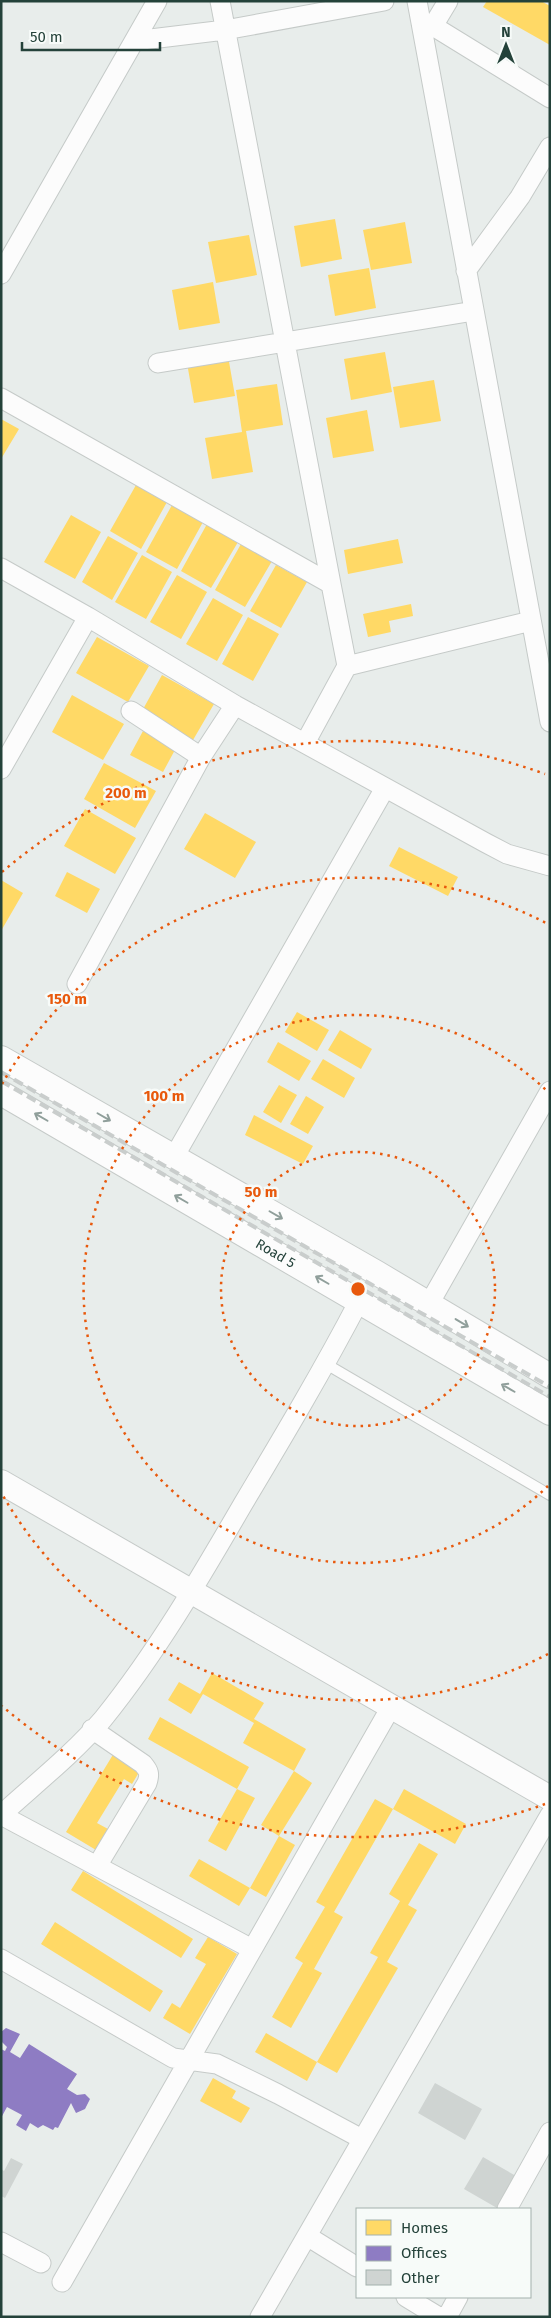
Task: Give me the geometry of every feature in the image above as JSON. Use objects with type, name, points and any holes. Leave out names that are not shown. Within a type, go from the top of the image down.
[{"type":"street","points":[[1,274],[157,1]]},
{"type":"street","points":[[220,1],[347,666],[305,743]]},
{"type":"street","points":[[134,41],[225,30],[384,1]]},
{"type":"street","points":[[417,1],[427,25],[466,271],[550,722]]},
{"type":"street","points":[[427,25],[448,1]]},
{"type":"street","points":[[427,25],[550,98]]},
{"type":"street","points":[[466,271],[520,197],[550,147]]},
{"type":"street","points":[[158,363],[474,311]]},
{"type":"street","points":[[1,398],[331,584]]},
{"type":"street","points":[[1,568],[88,617],[235,705],[385,788],[507,854],[550,866]]},
{"type":"street","points":[[1,769],[88,617]]},
{"type":"street","points":[[347,666],[531,621]]},
{"type":"street","points":[[77,984],[201,757],[235,705]]},
{"type":"street","points":[[131,711],[201,757]]},
{"type":"street","points":[[174,1157],[385,788]]},
{"type":"street","points":[[1,1058],[429,1304],[550,1376]]},
{"type":"street","points":[[429,1304],[550,1091]]},
{"type":"street","name":"Road 5","points":[[1,1093],[550,1413]]},
{"type":"street","points":[[252,1949],[1,1815],[71,1752],[126,1688],[192,1592],[326,1364],[359,1301]]},
{"type":"street","points":[[1,1482],[550,1798]]},
{"type":"street","points":[[62,2282],[391,1707]]},
{"type":"street","points":[[92,1729],[143,1764],[149,1776],[147,1783],[97,1866]]},
{"type":"street","points":[[260,2317],[550,1815]]},
{"type":"street","points":[[1,1959],[173,2058],[217,2064],[362,2139]]},
{"type":"street","points":[[508,2208],[550,2132]]},
{"type":"street","points":[[306,2236],[356,2266]]},
{"type":"street","points":[[1,2242],[41,2263]]},
{"type":"street","points":[[408,2298],[439,2317]]},
{"type":"street","points":[[447,2317],[457,2298]]},
{"type":"lane","points":[[326,1364],[550,1496]]},
{"type":"building: Homes","points":[[487,1],[541,1],[550,6],[550,45],[483,7]]},
{"type":"building: Homes","points":[[335,219],[342,259],[301,267],[294,226]]},
{"type":"building: Homes","points":[[405,222],[412,263],[371,270],[363,230]]},
{"type":"building: Homes","points":[[249,235],[257,275],[216,283],[208,242]]},
{"type":"building: Homes","points":[[369,268],[376,308],[335,316],[328,275]]},
{"type":"building: Homes","points":[[213,282],[220,323],[179,330],[172,290]]},
{"type":"building: Homes","points":[[385,352],[392,392],[351,400],[344,359]]},
{"type":"building: Homes","points":[[228,356],[235,396],[194,403],[187,363]]},
{"type":"building: Homes","points":[[434,380],[441,421],[400,428],[393,387]]},
{"type":"building: Homes","points":[[277,384],[283,425],[246,431],[253,472],[212,479],[205,438],[242,432],[236,390]]},
{"type":"building: Homes","points":[[367,410],[374,451],[333,458],[326,418]]},
{"type":"building: Homes","points":[[1,419],[19,429],[1,459]]},
{"type":"building: Homes","points":[[136,485],[167,502],[141,549],[110,531]]},
{"type":"building: Homes","points":[[172,505],[203,522],[177,569],[146,552]]},
{"type":"building: Homes","points":[[71,515],[101,532],[75,579],[44,562]]},
{"type":"building: Homes","points":[[207,524],[238,542],[211,588],[181,571]]},
{"type":"building: Homes","points":[[108,536],[138,553],[112,600],[82,582]]},
{"type":"building: Homes","points":[[398,539],[403,563],[348,574],[344,550]]},
{"type":"building: Homes","points":[[241,544],[272,561],[245,607],[215,590]]},
{"type":"building: Homes","points":[[142,555],[172,572],[146,619],[115,602]]},
{"type":"building: Homes","points":[[276,565],[307,582],[281,628],[250,611]]},
{"type":"building: Homes","points":[[177,575],[207,592],[181,639],[150,622]]},
{"type":"building: Homes","points":[[213,598],[243,615],[217,661],[186,644]]},
{"type":"building: Homes","points":[[411,604],[413,616],[389,621],[391,632],[368,637],[363,614]]},
{"type":"building: Homes","points":[[248,617],[279,634],[253,681],[222,664]]},
{"type":"building: Homes","points":[[97,637],[149,666],[128,702],[76,673]]},
{"type":"building: Homes","points":[[162,675],[214,704],[193,740],[142,711]]},
{"type":"building: Homes","points":[[72,695],[124,724],[103,760],[52,732]]},
{"type":"building: Homes","points":[[143,731],[176,748],[163,772],[130,755]]},
{"type":"building: Homes","points":[[104,763],[156,791],[135,828],[84,799]]},
{"type":"building: Homes","points":[[85,809],[136,838],[115,874],[64,846]]},
{"type":"building: Homes","points":[[205,813],[256,842],[235,878],[184,849]]},
{"type":"building: Homes","points":[[399,847],[458,877],[448,896],[389,866]]},
{"type":"building: Homes","points":[[67,872],[100,889],[87,913],[55,896]]},
{"type":"building: Homes","points":[[1,880],[23,893],[1,931]]},
{"type":"building: Homes","points":[[297,1012],[329,1030],[317,1051],[285,1032]]},
{"type":"building: Homes","points":[[340,1030],[372,1049],[361,1069],[328,1050]]},
{"type":"building: Homes","points":[[278,1042],[311,1061],[299,1081],[267,1062]]},
{"type":"building: Homes","points":[[323,1059],[355,1078],[344,1098],[311,1079]]},
{"type":"building: Homes","points":[[279,1085],[297,1095],[281,1123],[263,1112]]},
{"type":"building: Homes","points":[[306,1096],[324,1107],[308,1134],[290,1124]]},
{"type":"building: Homes","points":[[254,1115],[313,1146],[303,1164],[245,1135]]},
{"type":"building: Homes","points":[[212,1673],[264,1703],[254,1719],[306,1749],[294,1771],[243,1743],[254,1723],[203,1694],[191,1714],[168,1700],[179,1682],[200,1694]]},
{"type":"building: Homes","points":[[160,1717],[249,1767],[237,1789],[148,1739]]},
{"type":"building: Homes","points":[[114,1753],[141,1769],[132,1784],[124,1779],[97,1823],[108,1829],[96,1850],[66,1832]]},
{"type":"building: Homes","points":[[294,1771],[312,1783],[279,1836],[261,1825]]},
{"type":"building: Homes","points":[[237,1789],[255,1798],[226,1851],[208,1841]]},
{"type":"building: Homes","points":[[404,1789],[466,1824],[455,1844],[393,1809]]},
{"type":"building: Homes","points":[[375,1799],[393,1809],[334,1912],[343,1917],[314,1969],[322,1973],[291,2028],[272,2017],[303,1963],[295,1958],[325,1907],[316,1902]]},
{"type":"building: Homes","points":[[279,1836],[295,1845],[266,1897],[250,1888]]},
{"type":"building: Homes","points":[[419,1843],[438,1854],[408,1905],[417,1910],[387,1962],[398,1968],[337,2073],[317,2062],[378,1957],[370,1953],[400,1901],[389,1894]]},
{"type":"building: Homes","points":[[199,1859],[250,1888],[239,1906],[189,1876]]},
{"type":"building: Homes","points":[[83,1871],[193,1939],[181,1958],[71,1890]]},
{"type":"building: Homes","points":[[55,1922],[163,1991],[150,2012],[41,1944]]},
{"type":"building: Homes","points":[[208,1937],[237,1954],[190,2034],[163,2018],[172,2003],[180,2008],[206,1964],[195,1958]]},
{"type":"building: Homes","points":[[266,2033],[317,2062],[307,2081],[255,2052]]},
{"type":"building: Homes","points":[[213,2078],[236,2091],[232,2098],[250,2108],[241,2123],[200,2101]]},
{"type":"building: Offices","points":[[6,2028],[20,2034],[10,2052],[20,2058],[29,2044],[77,2074],[67,2089],[77,2095],[85,2094],[90,2099],[85,2109],[76,2113],[71,2103],[58,2128],[55,2127],[53,2130],[43,2125],[38,2128],[30,2123],[26,2131],[16,2125],[22,2115],[7,2107],[1,2118],[1,2049],[5,2051],[7,2047],[1,2041],[1,2032]]},
{"type":"building: Other","points":[[435,2083],[482,2109],[465,2140],[418,2113]]},
{"type":"building: Other","points":[[483,2157],[516,2176],[497,2208],[464,2189]]},
{"type":"building: Other","points":[[11,2158],[23,2164],[5,2198],[1,2196],[1,2169],[4,2171]]},
{"type":"railway","points":[[1,1072],[550,1387]]},
{"type":"railway","points":[[1,1081],[550,1397]]}]
